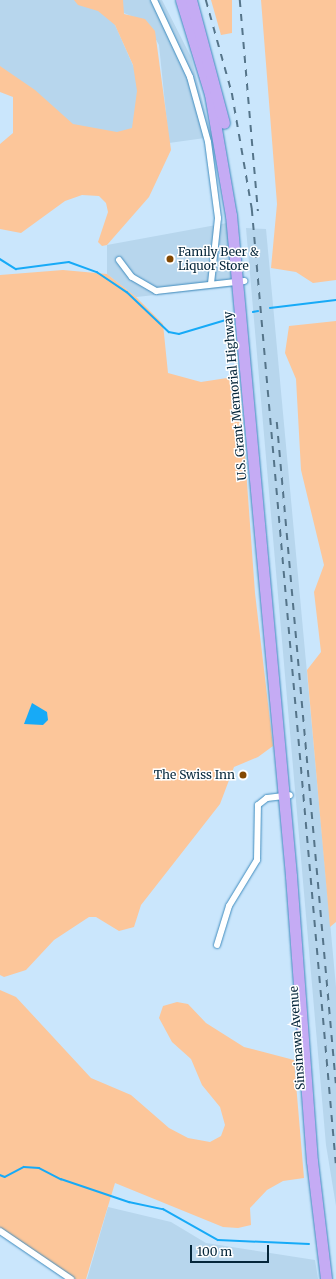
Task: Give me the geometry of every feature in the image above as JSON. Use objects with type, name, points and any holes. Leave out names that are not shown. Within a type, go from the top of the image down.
[{"type":"highway","name":"U.S. Grant Memorial Highway","points":[[181,0],[202,64],[224,160],[241,281]]},
{"type":"highway","name":"U.S. Grant Memorial Highway","points":[[191,0],[211,67],[230,153],[287,795]]},
{"type":"highway","name":"Sinsinawa Avenue","points":[[287,795],[312,1162],[326,1279]]},
{"type":"highway","name":"Sinsinawa Avenue","points":[[287,795],[318,1160],[333,1279]]},
{"type":"street","points":[[154,0],[190,77],[208,142],[218,218],[211,284]]},
{"type":"street","points":[[119,260],[132,278],[150,290],[241,281]]},
{"type":"street","points":[[217,945],[230,906],[257,860],[258,805],[263,799],[287,795]]},
{"type":"street","points":[[0,1230],[71,1279]]},
{"type":"shaded area","points":[[0,0],[104,0],[151,106],[126,141],[56,126],[0,70]]},
{"type":"shaded area","points":[[74,0],[123,0],[124,14],[145,19],[155,31],[171,150],[149,197],[107,245],[102,246],[98,242],[108,212],[106,203],[99,196],[82,195],[65,201],[21,233],[0,229],[0,144],[13,133],[13,97],[0,92],[0,66],[35,90],[73,124],[117,132],[132,128],[137,91],[133,65],[115,25],[98,11],[78,5]]},
{"type":"shaded area","points":[[120,0],[162,0],[191,57],[212,137],[169,143],[159,45],[146,22],[119,11]]},
{"type":"shaded area","points":[[211,0],[232,0],[232,33],[221,35]]},
{"type":"shaded area","points":[[261,0],[336,0],[336,280],[313,283],[296,272],[271,268],[277,204]]},
{"type":"shaded area","points":[[227,223],[233,287],[136,297],[107,274],[107,245]]},
{"type":"shaded area","points":[[246,228],[266,229],[336,987],[336,1206],[326,1145]]},
{"type":"shaded area","points":[[63,270],[107,274],[136,297],[163,324],[168,373],[201,382],[227,378],[240,387],[255,593],[273,746],[258,757],[234,767],[220,804],[141,905],[134,927],[119,931],[96,917],[89,917],[54,940],[26,970],[4,977],[0,975],[0,275]]},
{"type":"shaded area","points":[[336,321],[336,922],[330,927],[307,670],[321,652],[314,592],[324,565],[301,470],[296,379],[285,353],[289,326]]},
{"type":"shaded area","points":[[0,990],[16,997],[91,1078],[131,1095],[169,1128],[188,1138],[210,1142],[221,1136],[225,1125],[220,1107],[202,1085],[191,1059],[172,1042],[159,1018],[163,1006],[177,1002],[188,1004],[206,1023],[244,1047],[294,1060],[304,1178],[283,1181],[267,1190],[250,1208],[251,1225],[238,1228],[223,1227],[115,1183],[86,1279],[75,1279],[0,1228]]},
{"type":"shaded area","points":[[108,1207],[171,1222],[206,1243],[315,1260],[318,1279],[87,1279]]},
{"type":"water","points":[[32,703],[47,712],[48,720],[43,725],[24,724]]},
{"type":"waterway","points":[[0,259],[16,269],[69,262],[97,272],[127,292],[169,332],[179,334],[236,317]]},
{"type":"waterway","points":[[270,308],[336,300]]},
{"type":"waterway","points":[[253,312],[258,311]]},
{"type":"waterway","points":[[0,1175],[5,1177],[24,1167],[39,1168],[61,1179],[129,1202],[163,1209],[218,1240],[309,1244]]},
{"type":"railway","points":[[206,0],[232,93],[252,209],[336,1163]]},
{"type":"railway","points":[[240,0],[258,211]]},
{"type":"railway","points":[[277,422],[336,1083]]},
{"type":"place","name":"Family Beer & Liquor Store","points":[[170,259]]},
{"type":"place","name":"The Swiss Inn","points":[[243,775]]}]
